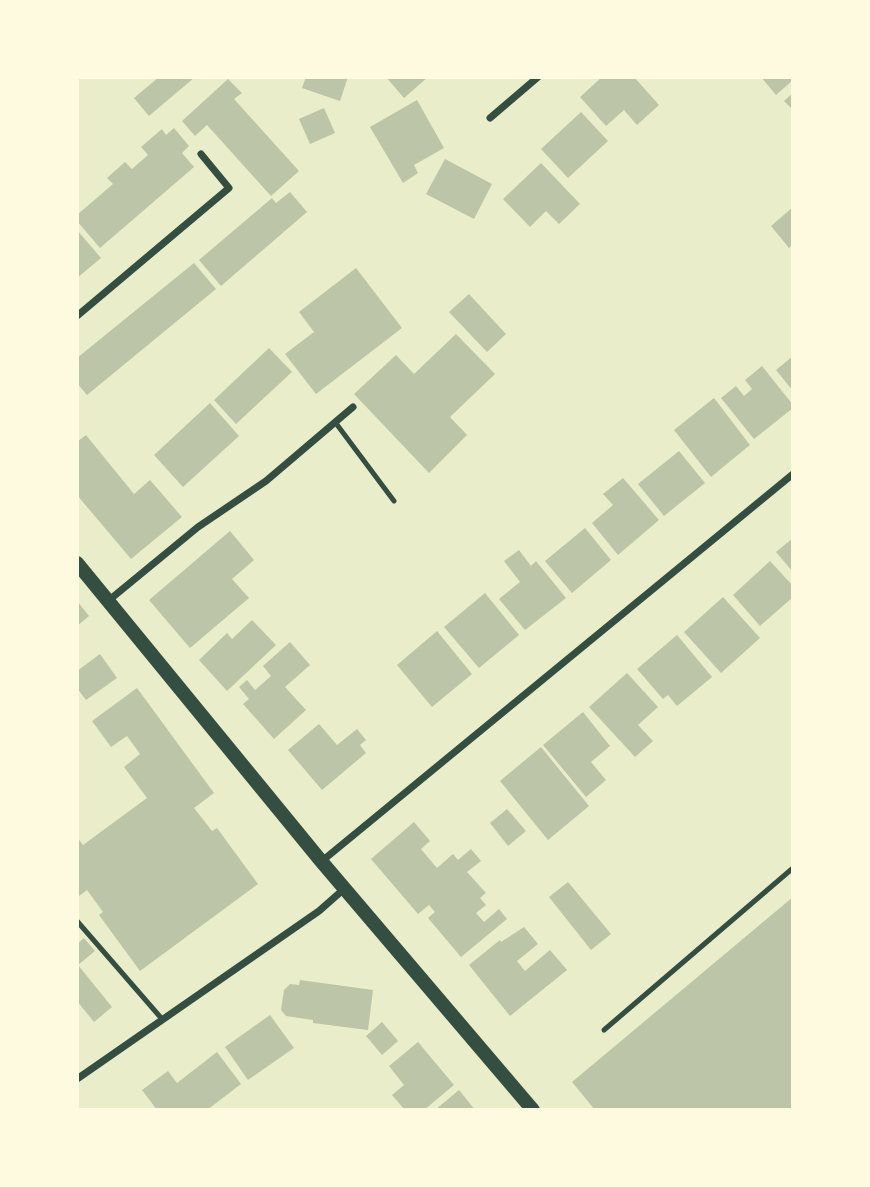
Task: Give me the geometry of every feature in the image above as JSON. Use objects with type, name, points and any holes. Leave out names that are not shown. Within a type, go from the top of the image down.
[{"type":"main road","points":[[77,563],[321,861],[533,1110]]},
{"type":"street","points":[[490,118],[538,77]]},
{"type":"street","points":[[77,316],[229,188],[201,154]]},
{"type":"street","points":[[108,601],[198,527],[266,481],[353,407]]},
{"type":"street","points":[[321,861],[793,474]]},
{"type":"street","points":[[77,1079],[319,911],[345,889]]},
{"type":"lane","points":[[335,422],[394,501]]},
{"type":"lane","points":[[604,1030],[793,868]]},
{"type":"lane","points":[[77,920],[162,1019]]},
{"type":"building","points":[[159,77],[195,77],[149,116],[134,98]]},
{"type":"building","points":[[306,77],[348,77],[340,101],[302,88]]},
{"type":"building","points":[[386,77],[428,77],[404,98]]},
{"type":"building","points":[[602,77],[634,77],[659,105],[637,125],[624,110],[606,126],[580,97]]},
{"type":"building","points":[[761,77],[793,77],[793,80],[776,95]]},
{"type":"building","points":[[228,79],[242,93],[234,99],[299,171],[271,196],[207,125],[195,136],[182,121]]},
{"type":"building","points":[[793,93],[793,110],[784,101]]},
{"type":"building","points":[[417,100],[444,148],[414,165],[418,173],[403,183],[370,127]]},
{"type":"building","points":[[324,108],[335,133],[310,144],[299,119]]},
{"type":"building","points":[[581,112],[608,141],[568,178],[541,149]]},
{"type":"building","points":[[174,128],[189,146],[182,153],[194,167],[100,248],[77,221],[77,215],[113,184],[107,178],[125,162],[132,169],[148,155],[141,147],[162,129],[166,135]]},
{"type":"building","points":[[445,159],[492,184],[474,219],[426,194]]},
{"type":"building","points":[[541,163],[580,204],[559,224],[546,211],[530,227],[503,199]]},
{"type":"building","points":[[290,192],[307,212],[221,286],[199,260],[272,198],[276,203]]},
{"type":"building","points":[[793,207],[793,244],[789,248],[771,226]]},
{"type":"building","points":[[77,230],[101,258],[77,278]]},
{"type":"building","points":[[194,263],[216,289],[87,395],[77,383],[77,358]]},
{"type":"building","points":[[356,268],[402,328],[316,394],[285,354],[314,332],[299,312]]},
{"type":"building","points":[[469,294],[506,334],[487,352],[449,312]]},
{"type":"building","points":[[456,334],[495,374],[450,417],[467,435],[429,473],[354,394],[396,355],[414,374]]},
{"type":"building","points":[[269,348],[292,372],[236,424],[214,400]]},
{"type":"building","points":[[793,356],[793,391],[776,370]]},
{"type":"building","points":[[762,366],[793,408],[754,439],[721,398],[736,386],[744,396],[752,389],[745,380]]},
{"type":"building","points":[[714,398],[750,445],[711,477],[674,430]]},
{"type":"building","points":[[210,403],[239,436],[183,487],[154,455]]},
{"type":"building","points":[[86,435],[134,494],[150,480],[182,517],[131,559],[77,495],[77,442]]},
{"type":"building","points":[[679,451],[705,483],[664,516],[638,484]]},
{"type":"building","points":[[623,478],[659,520],[618,555],[592,523],[613,505],[603,494]]},
{"type":"building","points":[[585,528],[611,560],[572,593],[545,561]]},
{"type":"building","points":[[230,531],[254,560],[232,579],[249,598],[190,648],[149,600]]},
{"type":"building","points":[[793,538],[793,572],[776,552]]},
{"type":"building","points":[[519,550],[531,566],[536,561],[566,598],[525,630],[499,599],[520,582],[504,561]]},
{"type":"building","points":[[770,561],[793,586],[793,597],[760,626],[733,595]]},
{"type":"building","points":[[485,593],[519,635],[479,668],[444,627]]},
{"type":"building","points":[[723,597],[760,638],[721,673],[684,632]]},
{"type":"building","points":[[77,601],[89,616],[77,626]]},
{"type":"building","points":[[252,620],[276,645],[227,691],[199,660],[227,633],[232,639]]},
{"type":"building","points":[[437,631],[472,674],[432,707],[397,665]]},
{"type":"building","points":[[677,635],[712,677],[677,706],[668,695],[663,699],[637,669]]},
{"type":"building","points":[[290,642],[310,665],[285,687],[306,710],[274,739],[243,704],[249,699],[239,687],[247,680],[255,690],[271,676],[263,666]]},
{"type":"building","points":[[100,654],[117,678],[86,700],[77,688],[77,671]]},
{"type":"building","points":[[627,673],[658,707],[638,725],[653,741],[635,757],[589,707]]},
{"type":"building","points":[[137,688],[214,793],[194,808],[212,831],[217,828],[258,884],[140,971],[99,915],[103,912],[87,890],[79,896],[77,893],[77,837],[83,845],[147,798],[124,767],[140,754],[127,736],[111,747],[92,721]]},
{"type":"building","points":[[583,712],[610,746],[591,762],[606,780],[586,797],[543,745]]},
{"type":"building","points":[[319,724],[337,745],[357,729],[366,740],[360,745],[366,753],[322,790],[288,750]]},
{"type":"building","points":[[541,747],[589,806],[548,840],[500,781]]},
{"type":"building","points":[[507,809],[526,831],[508,846],[490,823]]},
{"type":"building","points":[[414,822],[430,841],[421,849],[437,868],[453,854],[458,860],[471,849],[481,861],[467,872],[486,893],[480,898],[486,905],[476,913],[484,922],[499,909],[507,919],[461,957],[428,918],[435,912],[429,905],[418,914],[371,859]]},
{"type":"building","points":[[568,882],[611,934],[591,950],[549,897]]},
{"type":"building","points":[[793,897],[793,1110],[595,1110],[572,1082]]},
{"type":"building","points":[[524,927],[538,944],[517,961],[525,971],[550,950],[567,970],[510,1016],[469,965],[500,940],[501,942]]},
{"type":"building","points":[[84,938],[95,951],[78,965],[112,1007],[94,1022],[77,1001],[77,944]]},
{"type":"building","points":[[300,980],[373,990],[368,1030],[313,1023],[313,1020],[286,1016],[281,1010],[284,990],[290,984],[299,985]]},
{"type":"building","points":[[270,1015],[294,1048],[248,1080],[225,1047]]},
{"type":"building","points":[[382,1022],[398,1041],[382,1055],[366,1036]]},
{"type":"building","points":[[418,1042],[454,1085],[424,1110],[405,1110],[392,1095],[404,1085],[389,1066]]},
{"type":"building","points":[[217,1052],[241,1084],[207,1110],[157,1110],[142,1090],[168,1071],[177,1083]]},
{"type":"building","points":[[459,1090],[475,1110],[435,1110]]}]
